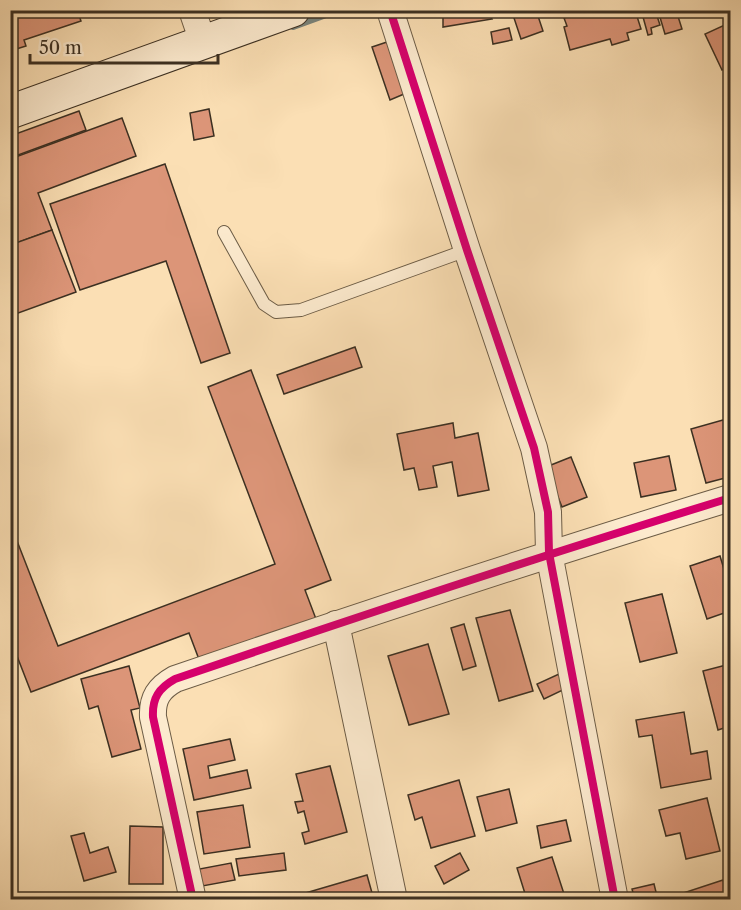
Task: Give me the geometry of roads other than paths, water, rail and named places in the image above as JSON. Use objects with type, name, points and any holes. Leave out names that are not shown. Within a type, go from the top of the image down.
[{"type":"main road","points":[[10,112],[294,10]]},
{"type":"street","points":[[192,10],[203,42]]},
{"type":"street","points":[[390,10],[467,250],[534,448],[548,512],[549,553],[615,900]]},
{"type":"street","points":[[193,900],[153,717],[156,695],[164,685],[175,679],[549,553],[730,498]]},
{"type":"street","points":[[336,624],[394,900]]},
{"type":"lane","points":[[224,232],[264,304],[276,312],[301,310],[467,250]]},
{"type":"waterway","points":[[293,26],[337,10]]}]
